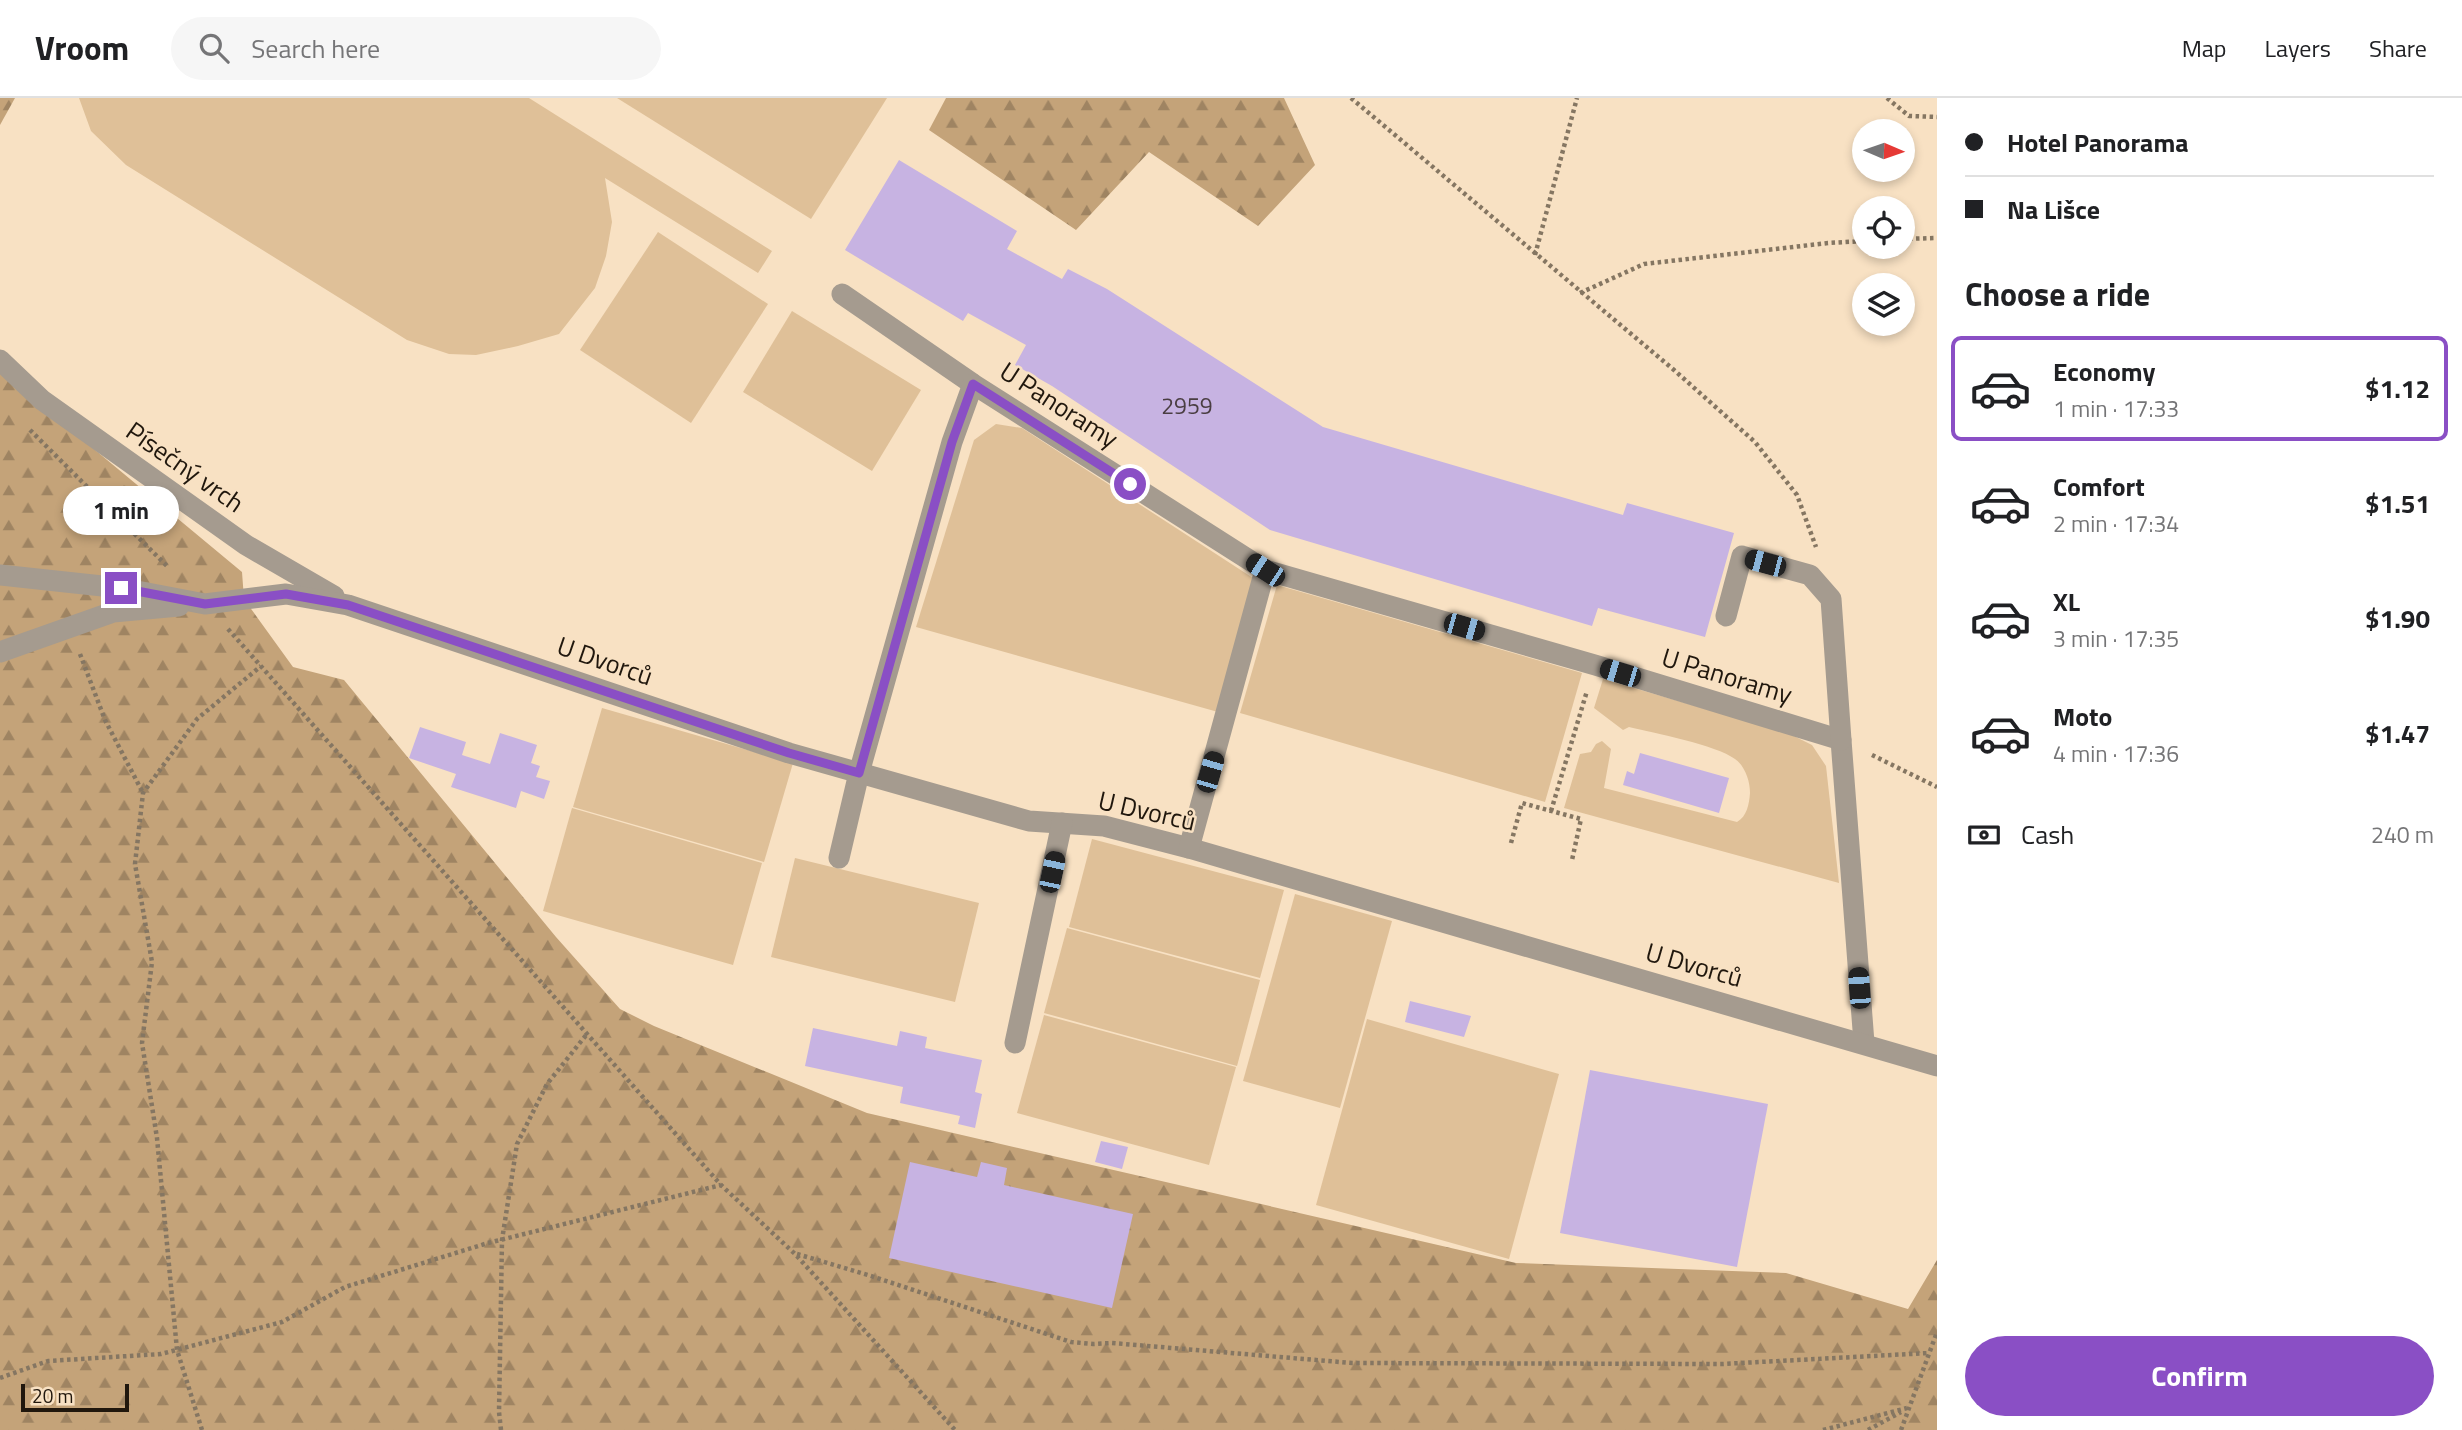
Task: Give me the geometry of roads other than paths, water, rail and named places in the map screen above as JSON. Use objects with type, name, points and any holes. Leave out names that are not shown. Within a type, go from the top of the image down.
[{"type":"street","name":"U Panoramy","points":[[842,294],[967,379],[1265,570],[1595,665],[1841,740]]},
{"type":"street","name":"Písečný vrch","points":[[0,360],[42,400],[246,545],[348,605]]},
{"type":"street","points":[[839,858],[859,773],[952,442],[967,379]]},
{"type":"street","points":[[1726,616],[1742,556],[1810,575],[1831,599],[1864,1043]]},
{"type":"street","points":[[1189,848],[1265,570]]},
{"type":"street","points":[[0,575],[121,588],[205,604]]},
{"type":"street","points":[[0,653],[113,612],[286,594],[348,605]]},
{"type":"street","name":"U Dvorců","points":[[348,605],[789,753],[1029,821],[1104,826],[1189,848],[1937,1066]]},
{"type":"street","points":[[1015,1043],[1062,823]]}]
